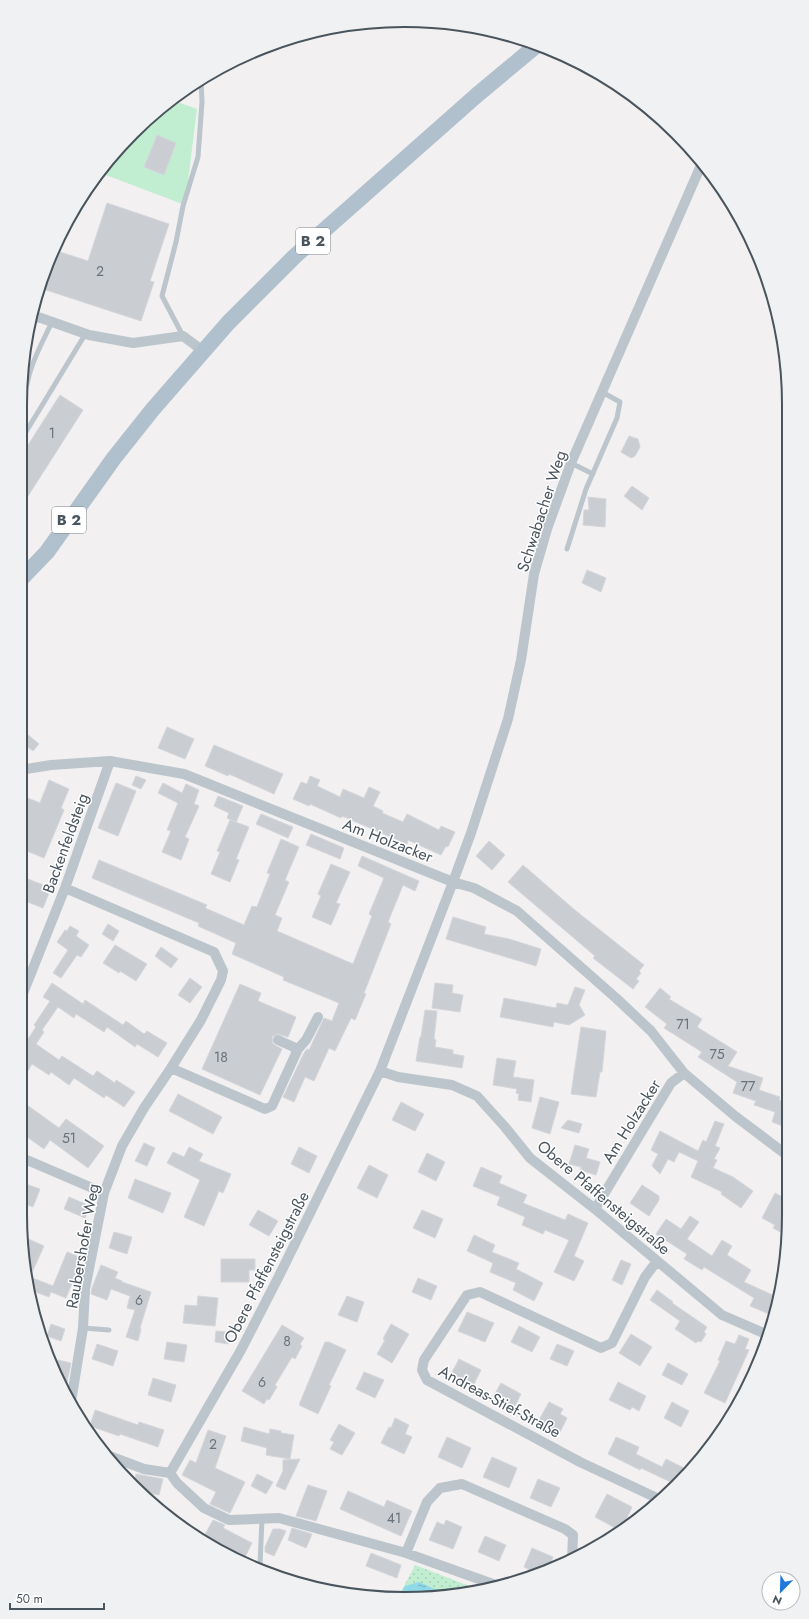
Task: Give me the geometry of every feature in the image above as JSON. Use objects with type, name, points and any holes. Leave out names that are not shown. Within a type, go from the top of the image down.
[{"type":"main road","name":"B 2","points":[[27,573],[46,552],[114,458],[153,409],[228,323],[295,256],[477,95],[532,49]]},
{"type":"street","name":"Schwabacher Weg","points":[[453,882],[471,833],[508,719],[521,660],[534,574],[547,529],[571,463],[699,169]]},
{"type":"street","points":[[37,318],[86,333],[133,343],[183,336],[203,351]]},
{"type":"street","name":"Am Holzacker","points":[[27,769],[57,764],[110,761],[184,774],[453,882],[474,888],[517,912],[616,998],[651,1031],[684,1073],[735,1116],[782,1151]]},
{"type":"street","name":"Backenfeldsteig","points":[[27,983],[65,888],[110,761]]},
{"type":"street","name":"Obere Pfaffensteigstraße","points":[[170,1473],[241,1350],[280,1276],[380,1071],[453,882]]},
{"type":"street","name":"Raubershofer Weg","points":[[65,888],[214,952],[223,970],[221,980],[201,1020],[144,1108],[122,1146],[104,1193],[85,1289],[83,1328],[72,1393]]},
{"type":"street","points":[[171,1068],[265,1109],[272,1106],[298,1049],[306,1040],[318,1017]]},
{"type":"street","points":[[278,1040],[298,1049]]},
{"type":"street","name":"Obere Pfaffensteigstraße","points":[[380,1071],[398,1077],[452,1085],[477,1096],[505,1126],[530,1158],[722,1315],[763,1333]]},
{"type":"street","name":"Am Holzacker","points":[[594,1209],[671,1083],[684,1073]]},
{"type":"street","points":[[27,1160],[104,1193]]},
{"type":"street","name":"Andreas-Stief-Straße","points":[[654,1497],[580,1462],[427,1380],[422,1370],[424,1360],[467,1295],[480,1292],[601,1348],[612,1343],[645,1277],[657,1261]]},
{"type":"street","points":[[118,1459],[144,1469],[170,1473],[177,1483],[204,1508],[229,1520],[279,1518],[406,1553],[489,1582]]},
{"type":"street","points":[[406,1553],[428,1502],[440,1488],[462,1484],[565,1528],[573,1536],[573,1552]]},
{"type":"lane","points":[[183,336],[162,296],[176,242],[183,206],[198,157],[202,102],[201,87]]},
{"type":"lane","points":[[28,385],[33,363],[52,322]]},
{"type":"lane","points":[[27,430],[86,333]]},
{"type":"lane","points":[[567,549],[586,489],[617,418],[620,402],[602,392]]},
{"type":"lane","points":[[571,463],[593,474]]},
{"type":"lane","points":[[83,1328],[110,1330]]},
{"type":"lane","points":[[260,1563],[262,1519]]},
{"type":"green space","points":[[179,102],[197,109],[185,205],[105,175],[138,138]]},
{"type":"green space","points":[[415,1565],[470,1586],[454,1589],[401,1592]]},
{"type":"water","points":[[419,1582],[437,1590],[401,1592],[405,1586]]},
{"type":"building","points":[[157,135],[176,143],[164,175],[144,167]]},
{"type":"building","points":[[107,203],[169,224],[150,281],[154,282],[141,321],[45,290],[60,252],[88,261]]},
{"type":"building","points":[[60,395],[83,410],[27,498],[27,447]]},
{"type":"building","points":[[629,436],[638,439],[640,447],[635,456],[631,458],[621,452]]},
{"type":"building","points":[[632,486],[649,498],[642,510],[624,496]]},
{"type":"building","points":[[588,497],[606,499],[605,527],[583,525],[584,510],[589,510]]},
{"type":"building","points":[[587,570],[606,578],[601,592],[582,583]]},
{"type":"building","points":[[167,727],[194,739],[185,759],[158,748]]},
{"type":"building","points":[[27,734],[39,744],[33,751],[27,746]]},
{"type":"building","points":[[214,745],[283,774],[274,794],[229,774],[228,776],[205,766]]},
{"type":"building","points":[[136,776],[146,780],[141,789],[132,785]]},
{"type":"building","points":[[310,776],[320,780],[317,786],[340,797],[343,789],[364,798],[369,787],[380,792],[373,806],[383,811],[382,813],[403,822],[407,814],[439,830],[441,826],[455,832],[448,847],[446,846],[441,855],[408,840],[407,844],[342,816],[341,818],[310,804],[309,806],[293,799],[301,782],[307,784]]},
{"type":"building","points":[[49,780],[69,789],[61,808],[64,810],[44,858],[27,851],[27,798],[40,803]]},
{"type":"building","points":[[116,783],[136,791],[118,836],[98,828]]},
{"type":"building","points":[[163,783],[182,793],[186,784],[199,790],[194,804],[199,806],[185,837],[189,839],[181,860],[162,852],[171,831],[167,830],[178,803],[158,793]]},
{"type":"building","points":[[218,796],[243,806],[236,822],[227,818],[229,813],[214,806]]},
{"type":"building","points":[[261,814],[293,827],[288,838],[256,824]]},
{"type":"building","points":[[230,820],[249,827],[236,859],[239,860],[230,882],[211,874],[220,852],[217,851]]},
{"type":"building","points":[[311,834],[344,848],[340,859],[306,845]]},
{"type":"building","points":[[281,839],[299,847],[285,880],[289,882],[275,915],[282,918],[277,931],[353,964],[372,916],[369,914],[384,878],[358,866],[362,856],[419,881],[415,891],[403,885],[388,922],[391,924],[355,1020],[351,1018],[335,1051],[329,1048],[314,1081],[305,1077],[294,1102],[283,1097],[304,1053],[307,1049],[309,1050],[324,1018],[332,1021],[339,1003],[283,980],[284,977],[232,954],[236,943],[198,926],[199,923],[92,878],[99,860],[207,905],[205,908],[244,925],[252,906],[257,907],[270,874],[267,873]]},
{"type":"building","points":[[489,841],[505,855],[492,870],[476,856]]},
{"type":"building","points":[[331,864],[350,872],[336,903],[340,904],[331,925],[312,917],[321,896],[318,894]]},
{"type":"building","points":[[523,865],[576,911],[644,965],[639,971],[641,973],[636,979],[639,981],[633,989],[593,958],[595,956],[508,882]]},
{"type":"building","points":[[27,879],[51,888],[43,908],[27,902]]},
{"type":"building","points":[[453,917],[486,927],[484,934],[509,939],[541,949],[536,966],[446,939]]},
{"type":"building","points":[[108,924],[119,931],[113,941],[102,934]]},
{"type":"building","points":[[70,926],[79,931],[76,936],[89,945],[81,957],[77,955],[61,978],[53,973],[68,950],[57,942],[65,930],[67,931]]},
{"type":"building","points":[[115,945],[147,964],[136,981],[103,963]]},
{"type":"building","points":[[161,947],[178,959],[171,968],[155,956]]},
{"type":"building","points":[[190,978],[202,987],[190,1003],[178,995]]},
{"type":"building","points":[[52,983],[83,1004],[85,1000],[123,1025],[126,1021],[144,1034],[147,1031],[167,1043],[158,1057],[137,1044],[135,1047],[107,1027],[104,1032],[76,1014],[74,1018],[58,1007],[42,1030],[44,1032],[36,1044],[59,1060],[62,1056],[93,1076],[97,1071],[115,1083],[116,1080],[135,1092],[124,1107],[106,1095],[104,1098],[74,1078],[69,1085],[51,1072],[49,1075],[32,1064],[27,1072],[27,1040],[36,1027],[34,1025],[50,1001],[43,997]]},
{"type":"building","points":[[435,983],[453,985],[452,993],[463,995],[460,1012],[432,1008]]},
{"type":"building","points":[[240,984],[261,993],[258,1001],[296,1017],[288,1037],[278,1034],[272,1037],[273,1044],[282,1049],[260,1095],[202,1069]]},
{"type":"building","points":[[575,987],[585,990],[579,1005],[585,1015],[569,1025],[554,1022],[553,1027],[500,1017],[504,998],[556,1008],[557,1003],[568,1005]]},
{"type":"building","points":[[660,988],[671,997],[669,999],[702,1019],[697,1027],[737,1052],[728,1066],[763,1078],[759,1090],[780,1097],[779,1100],[782,1101],[782,1126],[772,1122],[775,1112],[754,1105],[756,1101],[733,1093],[737,1082],[698,1057],[702,1052],[664,1028],[667,1024],[645,1007]]},
{"type":"building","points":[[425,1010],[437,1011],[434,1039],[436,1040],[435,1047],[453,1050],[453,1054],[464,1056],[462,1068],[416,1061]]},
{"type":"building","points":[[581,1027],[606,1031],[602,1072],[600,1072],[596,1097],[571,1094]]},
{"type":"building","points":[[497,1058],[516,1061],[513,1077],[534,1080],[531,1102],[518,1100],[519,1094],[516,1093],[517,1089],[493,1085]]},
{"type":"building","points":[[178,1094],[222,1117],[213,1134],[169,1111]]},
{"type":"building","points":[[540,1097],[559,1102],[550,1134],[532,1128]]},
{"type":"building","points":[[401,1102],[424,1114],[415,1131],[392,1120]]},
{"type":"building","points":[[27,1105],[59,1128],[66,1119],[104,1146],[88,1168],[50,1140],[44,1149],[27,1137]]},
{"type":"building","points":[[568,1120],[582,1124],[579,1133],[561,1128]]},
{"type":"building","points":[[715,1121],[724,1124],[715,1146],[720,1148],[714,1159],[717,1160],[713,1168],[733,1177],[753,1191],[741,1208],[721,1194],[722,1192],[691,1177],[698,1161],[679,1152],[674,1162],[668,1159],[660,1174],[652,1166],[658,1154],[651,1150],[660,1131],[698,1151],[703,1140],[706,1142]]},
{"type":"building","points":[[144,1143],[155,1148],[147,1166],[135,1161]]},
{"type":"building","points":[[575,1145],[589,1149],[586,1158],[600,1162],[596,1175],[580,1170],[581,1167],[569,1164]]},
{"type":"building","points":[[189,1147],[203,1154],[199,1161],[231,1174],[223,1193],[219,1191],[204,1226],[184,1217],[200,1180],[167,1163],[173,1152],[184,1157]]},
{"type":"building","points":[[299,1147],[317,1156],[309,1173],[291,1164]]},
{"type":"building","points":[[427,1153],[445,1162],[436,1181],[418,1172]]},
{"type":"building","points":[[369,1165],[388,1175],[377,1198],[357,1188]]},
{"type":"building","points":[[481,1167],[502,1176],[499,1183],[527,1195],[523,1203],[565,1220],[568,1214],[588,1223],[574,1256],[584,1261],[574,1281],[554,1272],[569,1240],[545,1230],[543,1234],[522,1225],[525,1217],[497,1205],[500,1197],[473,1186]]},
{"type":"building","points":[[135,1179],[171,1193],[163,1213],[128,1198]]},
{"type":"building","points":[[27,1184],[40,1189],[33,1207],[27,1205]]},
{"type":"building","points":[[642,1185],[659,1196],[659,1200],[649,1216],[630,1203]]},
{"type":"building","points":[[775,1193],[782,1197],[781,1232],[773,1228],[775,1225],[762,1218]]},
{"type":"building","points":[[69,1197],[90,1206],[85,1218],[64,1209]]},
{"type":"building","points":[[258,1210],[278,1221],[269,1236],[249,1225]]},
{"type":"building","points":[[422,1210],[443,1219],[435,1238],[413,1228]]},
{"type":"building","points":[[690,1216],[699,1222],[687,1239],[712,1256],[722,1240],[732,1246],[727,1255],[751,1270],[744,1282],[773,1295],[768,1314],[750,1306],[754,1298],[704,1267],[702,1270],[684,1259],[687,1254],[656,1234],[666,1219],[681,1229]]},
{"type":"building","points":[[114,1232],[132,1237],[127,1254],[109,1248]]},
{"type":"building","points":[[474,1235],[495,1245],[492,1252],[519,1263],[516,1269],[543,1283],[534,1301],[513,1290],[516,1283],[490,1272],[493,1263],[467,1251]]},
{"type":"building","points":[[28,1239],[44,1246],[32,1273]]},
{"type":"building","points":[[67,1252],[82,1258],[66,1298],[51,1292],[49,1297],[35,1292],[32,1278],[53,1286]]},
{"type":"building","points":[[221,1259],[255,1259],[255,1270],[249,1270],[249,1282],[221,1282]]},
{"type":"building","points":[[621,1260],[631,1264],[622,1285],[612,1280]]},
{"type":"building","points":[[101,1265],[118,1272],[115,1278],[122,1282],[151,1292],[140,1328],[138,1341],[126,1337],[135,1310],[127,1308],[130,1296],[111,1289],[107,1300],[91,1294]]},
{"type":"building","points":[[418,1278],[437,1286],[431,1300],[412,1292]]},
{"type":"building","points":[[657,1290],[673,1302],[672,1303],[707,1327],[704,1332],[706,1334],[701,1342],[698,1341],[696,1343],[675,1329],[680,1321],[650,1300]]},
{"type":"building","points":[[198,1296],[218,1298],[215,1326],[183,1323],[185,1305],[197,1306]]},
{"type":"building","points":[[347,1296],[364,1302],[357,1322],[338,1315]]},
{"type":"building","points":[[467,1312],[494,1323],[485,1342],[458,1331]]},
{"type":"building","points":[[51,1324],[65,1329],[61,1341],[47,1336]]},
{"type":"building","points":[[391,1324],[409,1334],[392,1363],[377,1354],[385,1340],[383,1339]]},
{"type":"building","points":[[282,1325],[304,1338],[300,1344],[302,1346],[295,1359],[292,1357],[275,1385],[277,1387],[269,1400],[267,1399],[264,1404],[242,1391]]},
{"type":"building","points":[[519,1326],[540,1337],[532,1352],[511,1342]]},
{"type":"building","points":[[216,1331],[229,1332],[228,1344],[215,1342]]},
{"type":"building","points":[[631,1334],[652,1347],[640,1366],[619,1353]]},
{"type":"building","points":[[739,1335],[749,1339],[745,1349],[749,1350],[725,1403],[704,1393],[720,1361],[718,1360],[726,1341],[735,1344]]},
{"type":"building","points":[[167,1342],[187,1345],[184,1362],[164,1359]]},
{"type":"building","points":[[325,1342],[329,1342],[346,1350],[329,1385],[331,1386],[318,1414],[299,1405]]},
{"type":"building","points":[[97,1344],[118,1351],[113,1366],[92,1359]]},
{"type":"building","points":[[557,1344],[574,1351],[567,1366],[550,1359]]},
{"type":"building","points":[[459,1359],[481,1370],[472,1388],[450,1376]]},
{"type":"building","points":[[58,1360],[71,1363],[67,1383],[66,1381],[57,1362]]},
{"type":"building","points":[[668,1363],[688,1374],[682,1385],[662,1375]]},
{"type":"building","points":[[364,1372],[384,1380],[375,1398],[356,1389]]},
{"type":"building","points":[[153,1378],[176,1385],[171,1402],[148,1395]]},
{"type":"building","points":[[618,1382],[646,1396],[639,1411],[632,1407],[630,1410],[609,1400]]},
{"type":"building","points":[[501,1383],[521,1394],[513,1410],[492,1399]]},
{"type":"building","points":[[549,1402],[563,1409],[560,1414],[567,1418],[559,1434],[538,1422]]},
{"type":"building","points":[[672,1402],[689,1411],[681,1427],[664,1418]]},
{"type":"building","points":[[95,1410],[138,1425],[139,1422],[164,1430],[158,1447],[120,1434],[119,1436],[93,1427],[91,1424]]},
{"type":"building","points":[[395,1418],[409,1425],[405,1434],[412,1437],[404,1454],[381,1443],[389,1427],[391,1428]]},
{"type":"building","points":[[339,1424],[355,1433],[342,1455],[330,1449],[334,1442],[330,1440]]},
{"type":"building","points":[[244,1427],[269,1434],[270,1429],[281,1431],[281,1433],[294,1435],[290,1459],[266,1455],[267,1448],[241,1441]]},
{"type":"building","points":[[208,1430],[226,1436],[215,1468],[245,1482],[230,1513],[210,1504],[216,1492],[182,1475],[190,1460],[196,1463]]},
{"type":"building","points":[[447,1437],[471,1448],[462,1468],[438,1457]]},
{"type":"building","points":[[616,1437],[639,1447],[636,1454],[662,1467],[666,1459],[684,1468],[670,1482],[641,1468],[640,1470],[608,1454]]},
{"type":"building","points":[[492,1457],[517,1468],[509,1488],[483,1477]]},
{"type":"building","points":[[300,1459],[285,1490],[276,1486],[283,1471],[283,1460]]},
{"type":"building","points":[[136,1474],[163,1479],[159,1495],[151,1493],[135,1478]]},
{"type":"building","points":[[257,1474],[273,1482],[266,1494],[251,1486]]},
{"type":"building","points":[[538,1479],[560,1488],[551,1507],[530,1498]]},
{"type":"building","points":[[308,1485],[327,1491],[316,1521],[296,1516]]},
{"type":"building","points":[[348,1491],[384,1507],[387,1500],[412,1511],[401,1536],[340,1509]]},
{"type":"building","points":[[607,1494],[632,1507],[626,1520],[615,1528],[595,1517]]},
{"type":"building","points":[[213,1520],[225,1525],[223,1528],[252,1543],[245,1556],[205,1534]]},
{"type":"building","points":[[446,1520],[462,1527],[453,1549],[429,1540],[437,1522],[444,1525]]},
{"type":"building","points":[[292,1528],[312,1534],[306,1548],[288,1540]]},
{"type":"building","points":[[273,1529],[286,1531],[274,1556],[265,1552],[265,1547]]},
{"type":"building","points":[[485,1536],[506,1545],[499,1561],[478,1552]]},
{"type":"building","points":[[532,1548],[553,1557],[551,1562],[530,1570],[524,1567]]},
{"type":"building","points":[[371,1553],[401,1565],[397,1578],[366,1566]]}]
